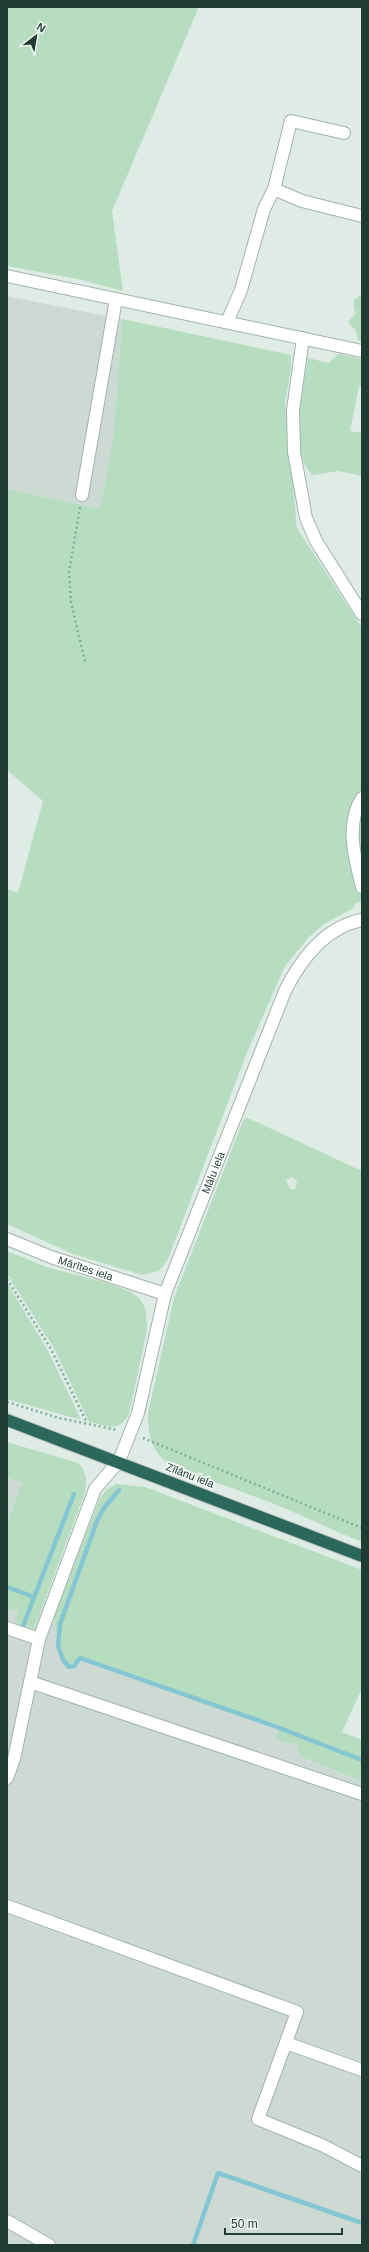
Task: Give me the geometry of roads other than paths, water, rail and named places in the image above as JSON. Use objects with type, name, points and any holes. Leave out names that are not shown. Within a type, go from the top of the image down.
[{"type":"highway","name":"Zīlānu iela","points":[[7,1420],[119,1461],[362,1556]]},
{"type":"street","points":[[227,322],[241,290],[264,209],[274,189],[290,121],[344,133]]},
{"type":"street","points":[[274,189],[302,201],[362,216]]},
{"type":"street","points":[[7,276],[362,351]]},
{"type":"street","points":[[82,495],[116,299]]},
{"type":"street","points":[[303,338],[293,410],[294,452],[306,518],[316,541],[362,614]]},
{"type":"street","points":[[362,798],[357,808],[353,829],[353,848],[362,887]]},
{"type":"street","name":"Mālu iela","points":[[7,1778],[14,1759],[39,1639],[95,1489],[119,1461],[138,1413],[165,1294],[293,975],[302,961],[325,937],[339,929],[362,920]]},
{"type":"street","name":"Mārītes iela","points":[[7,1239],[51,1257],[165,1294]]},
{"type":"street","points":[[7,1628],[39,1639]]},
{"type":"street","points":[[30,1682],[362,1794]]},
{"type":"street","points":[[7,1906],[297,2012],[258,2119],[324,2146],[362,2166]]},
{"type":"street","points":[[286,2043],[362,2070]]},
{"type":"street","points":[[7,2222],[49,2245]]},
{"type":"waterway","points":[[119,1490],[104,1508],[97,1521],[60,1624],[58,1646],[63,1660],[69,1667],[74,1666],[80,1658],[277,1727],[362,1760]]},
{"type":"waterway","points":[[23,1626],[74,1494]]},
{"type":"waterway","points":[[7,1587],[34,1597]]},
{"type":"waterway","points":[[193,2245],[218,2173],[362,2223]]}]
